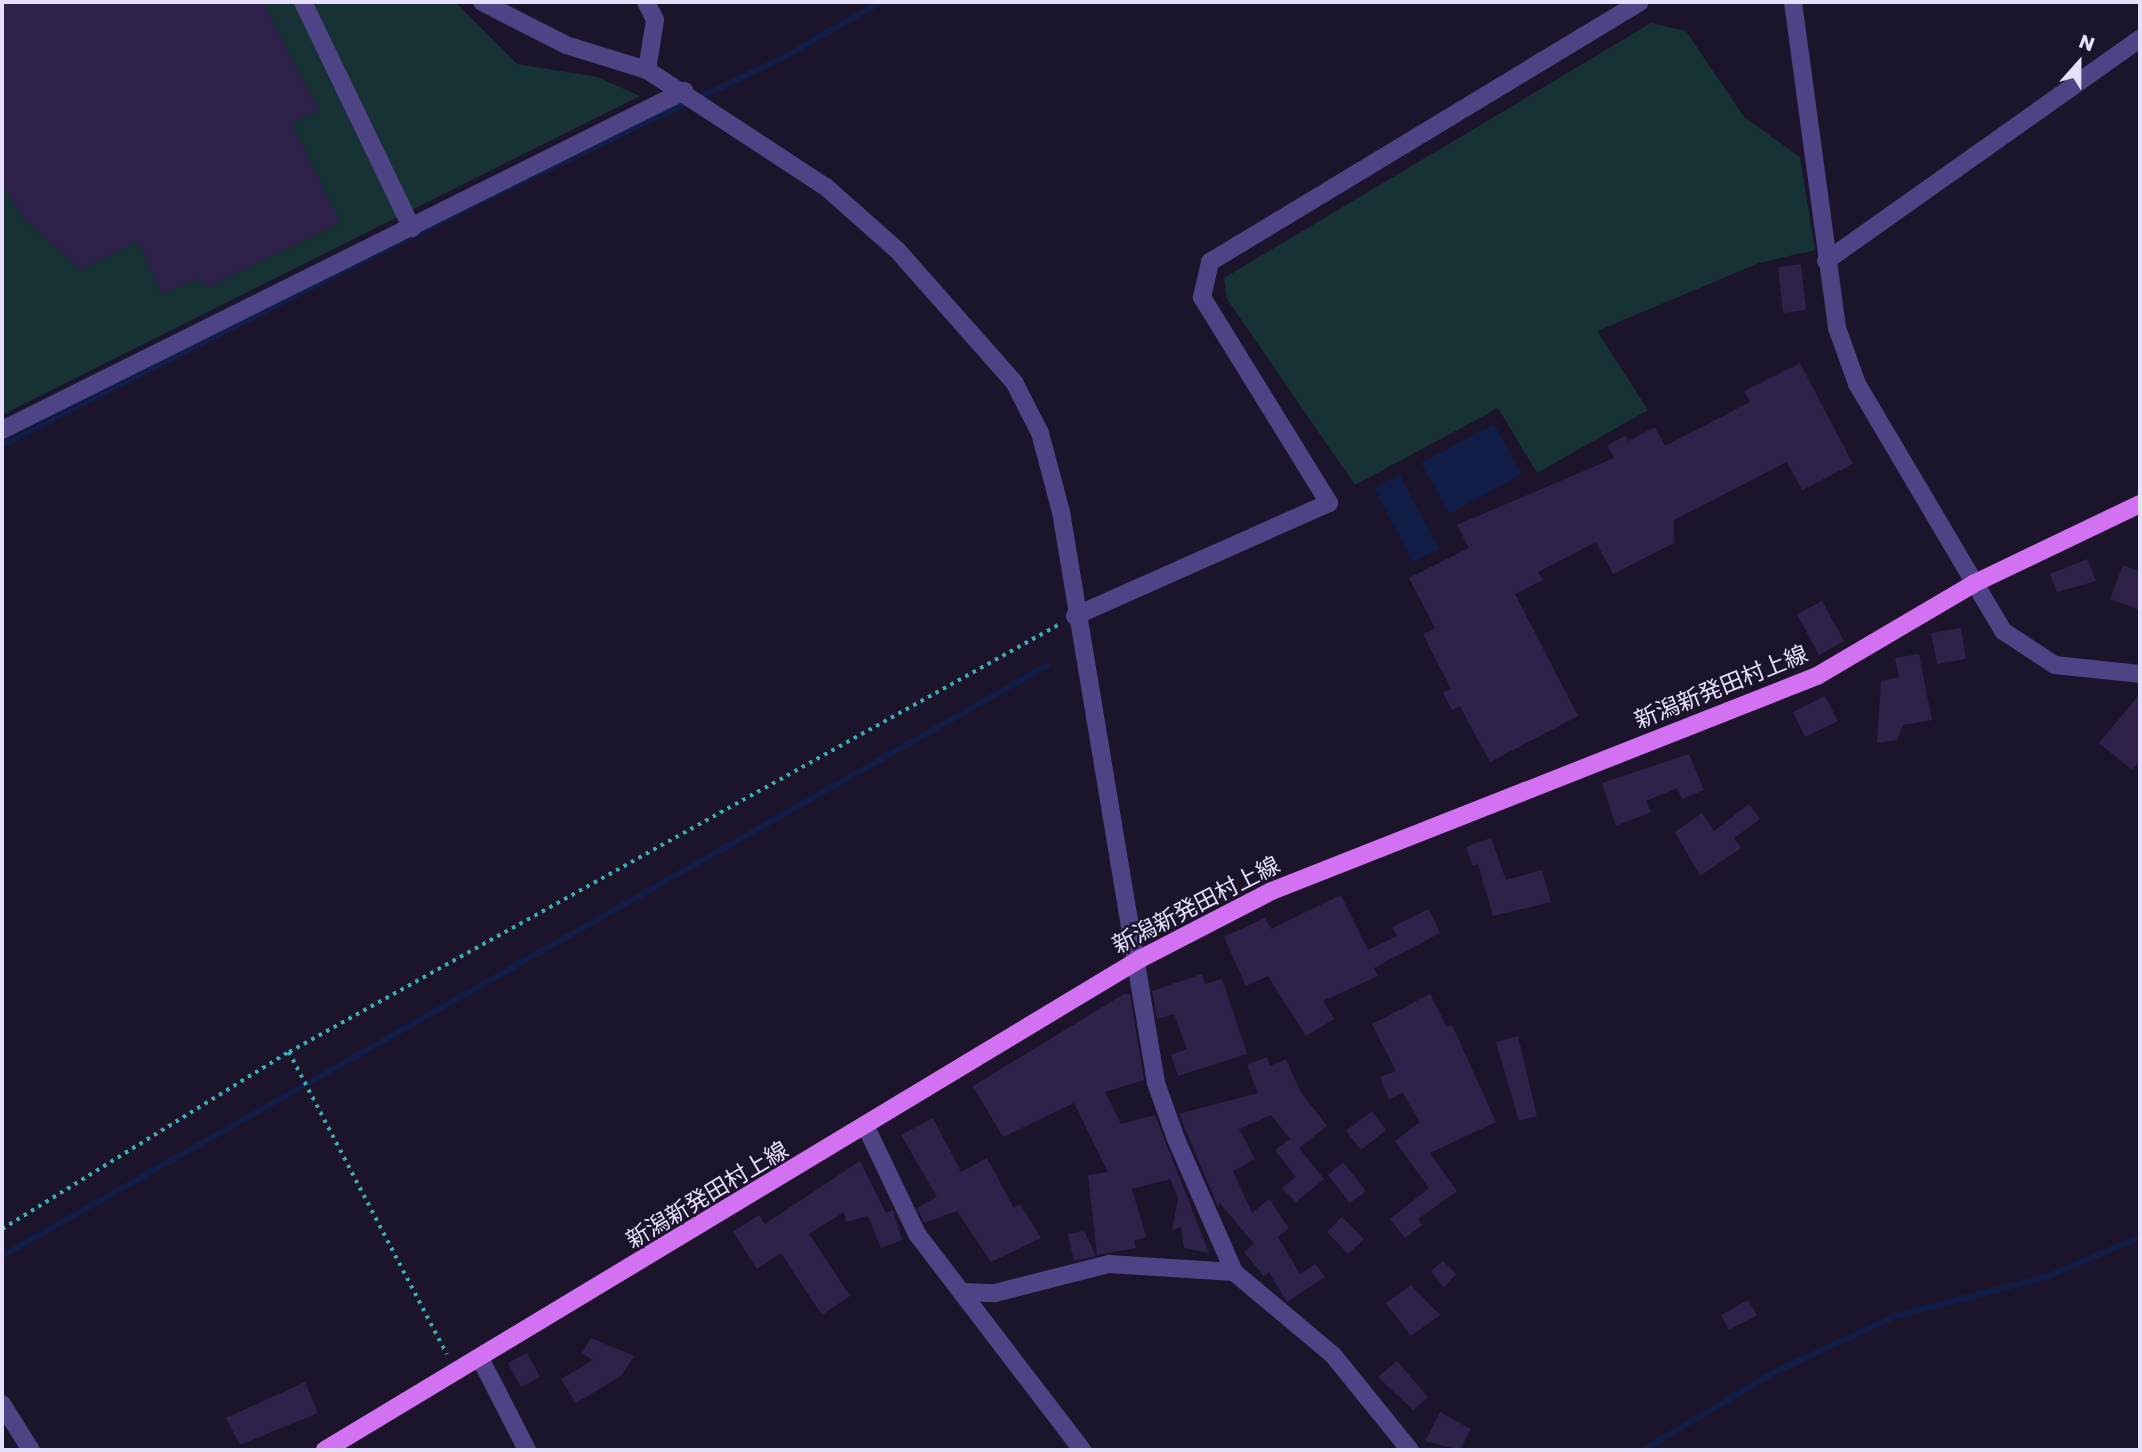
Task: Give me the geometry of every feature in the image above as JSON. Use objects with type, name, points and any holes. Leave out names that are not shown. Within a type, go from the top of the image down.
[{"type":"main road","name":"新潟新発田村上線","points":[[325,1450],[1140,960],[1285,886],[1817,676],[1973,584],[2140,504]]},
{"type":"street","points":[[303,2],[412,228]]},
{"type":"street","points":[[481,2],[566,45],[647,70],[684,91],[854,208],[1014,382],[1040,433],[1061,512],[1075,616],[1140,960],[1156,1083],[1234,1272],[1333,1355],[1410,1450]]},
{"type":"street","points":[[646,2],[655,20],[647,70]]},
{"type":"street","points":[[1075,616],[1329,503],[1202,297],[1210,262],[1640,2]]},
{"type":"street","points":[[1793,2],[1837,328],[1857,384],[2003,631],[2055,665],[2140,674]]},
{"type":"street","points":[[1826,261],[2140,39]]},
{"type":"street","points":[[2,430],[684,91]]},
{"type":"street","points":[[866,1127],[917,1234],[1082,1450]]},
{"type":"street","points":[[962,1292],[995,1293],[1109,1264],[1234,1272]]},
{"type":"street","points":[[480,1358],[527,1450]]},
{"type":"street","points":[[2,1404],[31,1450]]},
{"type":"path","points":[[2,1229],[289,1052],[1075,616]]},
{"type":"path","points":[[289,1052],[456,1371]]},
{"type":"green space","points":[[2,2],[455,2],[517,64],[597,77],[640,96],[2,415]]},
{"type":"green space","points":[[1651,23],[1686,31],[1744,117],[1800,157],[1815,250],[1759,263],[1597,331],[1648,410],[1537,473],[1498,408],[1355,485],[1227,299],[1224,278]]},
{"type":"water","points":[[1494,424],[1522,474],[1449,514],[1421,463]]},
{"type":"water","points":[[1400,475],[1439,549],[1413,562],[1374,488]]},
{"type":"building","points":[[2,2],[262,2],[319,110],[291,123],[340,223],[208,287],[197,279],[162,294],[138,241],[81,270],[22,217],[2,183]]},
{"type":"building","points":[[1801,264],[1806,310],[1783,313],[1778,267]]},
{"type":"building","points":[[1800,363],[1853,464],[1802,490],[1787,462],[1674,520],[1674,543],[1613,574],[1596,542],[1538,572],[1543,580],[1515,594],[1578,716],[1490,762],[1460,706],[1452,710],[1443,693],[1451,689],[1423,634],[1435,628],[1409,578],[1469,548],[1457,525],[1614,458],[1607,445],[1625,436],[1628,441],[1655,427],[1665,446],[1750,402],[1744,391]]},
{"type":"building","points":[[2087,559],[2096,581],[2057,592],[2050,574]]},
{"type":"building","points":[[2123,565],[2140,572],[2140,610],[2110,599]]},
{"type":"building","points":[[1822,601],[1844,641],[1819,655],[1797,614]]},
{"type":"building","points":[[1961,628],[1966,659],[1937,664],[1931,633]]},
{"type":"building","points":[[1919,654],[1932,720],[1903,725],[1897,740],[1877,743],[1881,681],[1899,677],[1895,658]]},
{"type":"building","points":[[2140,694],[2140,760],[2132,770],[2099,743]]},
{"type":"building","points":[[1825,696],[1838,721],[1805,737],[1793,712]]},
{"type":"building","points":[[1689,754],[1704,790],[1682,799],[1677,788],[1646,801],[1651,812],[1616,826],[1602,783]]},
{"type":"building","points":[[1749,804],[1760,819],[1734,838],[1741,848],[1700,876],[1675,832],[1702,813],[1714,831]]},
{"type":"building","points":[[1491,838],[1506,880],[1542,870],[1551,902],[1493,916],[1478,864],[1473,866],[1466,847]]},
{"type":"building","points":[[1341,895],[1368,950],[1397,936],[1392,927],[1429,909],[1440,933],[1374,968],[1378,976],[1323,1001],[1334,1019],[1306,1036],[1268,976],[1246,986],[1224,937],[1265,918],[1271,929]]},
{"type":"building","points":[[1202,974],[1205,984],[1222,979],[1247,1054],[1178,1076],[1171,1055],[1187,1049],[1174,1014],[1157,1019],[1152,991]]},
{"type":"building","points":[[1124,994],[1130,994],[1144,1080],[1105,1092],[1121,1124],[1155,1115],[1209,1253],[1184,1248],[1181,1227],[1172,1230],[1178,1198],[1170,1179],[1132,1189],[1146,1237],[1134,1241],[1136,1248],[1097,1255],[1088,1175],[1108,1172],[1074,1103],[1003,1137],[973,1086]]},
{"type":"building","points":[[1430,994],[1447,1027],[1452,1025],[1496,1122],[1430,1153],[1457,1191],[1418,1219],[1422,1225],[1405,1238],[1390,1219],[1429,1188],[1395,1141],[1420,1122],[1403,1093],[1389,1099],[1380,1077],[1396,1071],[1372,1024]]},
{"type":"building","points":[[1518,1036],[1537,1116],[1519,1121],[1496,1042]]},
{"type":"building","points":[[1267,1057],[1270,1066],[1286,1059],[1300,1091],[1327,1126],[1299,1148],[1324,1179],[1296,1202],[1282,1188],[1296,1177],[1275,1150],[1290,1139],[1271,1115],[1239,1129],[1255,1159],[1233,1171],[1252,1213],[1269,1199],[1289,1228],[1278,1237],[1300,1274],[1315,1264],[1325,1277],[1287,1302],[1269,1272],[1264,1276],[1244,1252],[1254,1244],[1219,1202],[1218,1207],[1179,1114],[1258,1093],[1247,1065]]},
{"type":"building","points":[[1372,1111],[1386,1130],[1361,1150],[1346,1131]]},
{"type":"building","points":[[933,1118],[961,1172],[987,1158],[1014,1208],[1020,1204],[1041,1238],[991,1262],[957,1211],[924,1223],[917,1208],[937,1197],[901,1135]]},
{"type":"building","points":[[860,1161],[886,1213],[893,1210],[902,1240],[881,1248],[868,1216],[846,1222],[844,1212],[809,1234],[850,1296],[822,1315],[781,1253],[757,1269],[733,1232],[759,1215],[765,1224]]},
{"type":"building","points":[[1343,1162],[1366,1191],[1350,1203],[1328,1175]]},
{"type":"building","points":[[1342,1217],[1364,1239],[1348,1254],[1327,1232]]},
{"type":"building","points":[[1084,1231],[1096,1256],[1074,1261],[1068,1234]]},
{"type":"building","points":[[1443,1261],[1456,1274],[1444,1287],[1431,1271]]},
{"type":"building","points":[[1411,1285],[1440,1315],[1411,1336],[1386,1303]]},
{"type":"building","points":[[1748,1300],[1757,1315],[1729,1330],[1721,1315]]},
{"type":"building","points":[[591,1338],[634,1356],[621,1376],[576,1403],[561,1379],[593,1360],[582,1353]]},
{"type":"building","points":[[527,1353],[540,1377],[521,1387],[508,1363]]},
{"type":"building","points":[[1397,1361],[1428,1397],[1413,1410],[1378,1377]]},
{"type":"building","points":[[305,1382],[318,1413],[240,1445],[226,1418]]},
{"type":"building","points":[[1440,1412],[1471,1429],[1460,1450],[1425,1441]]},
{"type":"waterway","points":[[2,445],[481,201],[782,58],[881,2]]},
{"type":"waterway","points":[[2,1256],[1048,665]]},
{"type":"waterway","points":[[1643,1450],[1773,1373],[1895,1316],[2046,1277],[2140,1237]]}]
